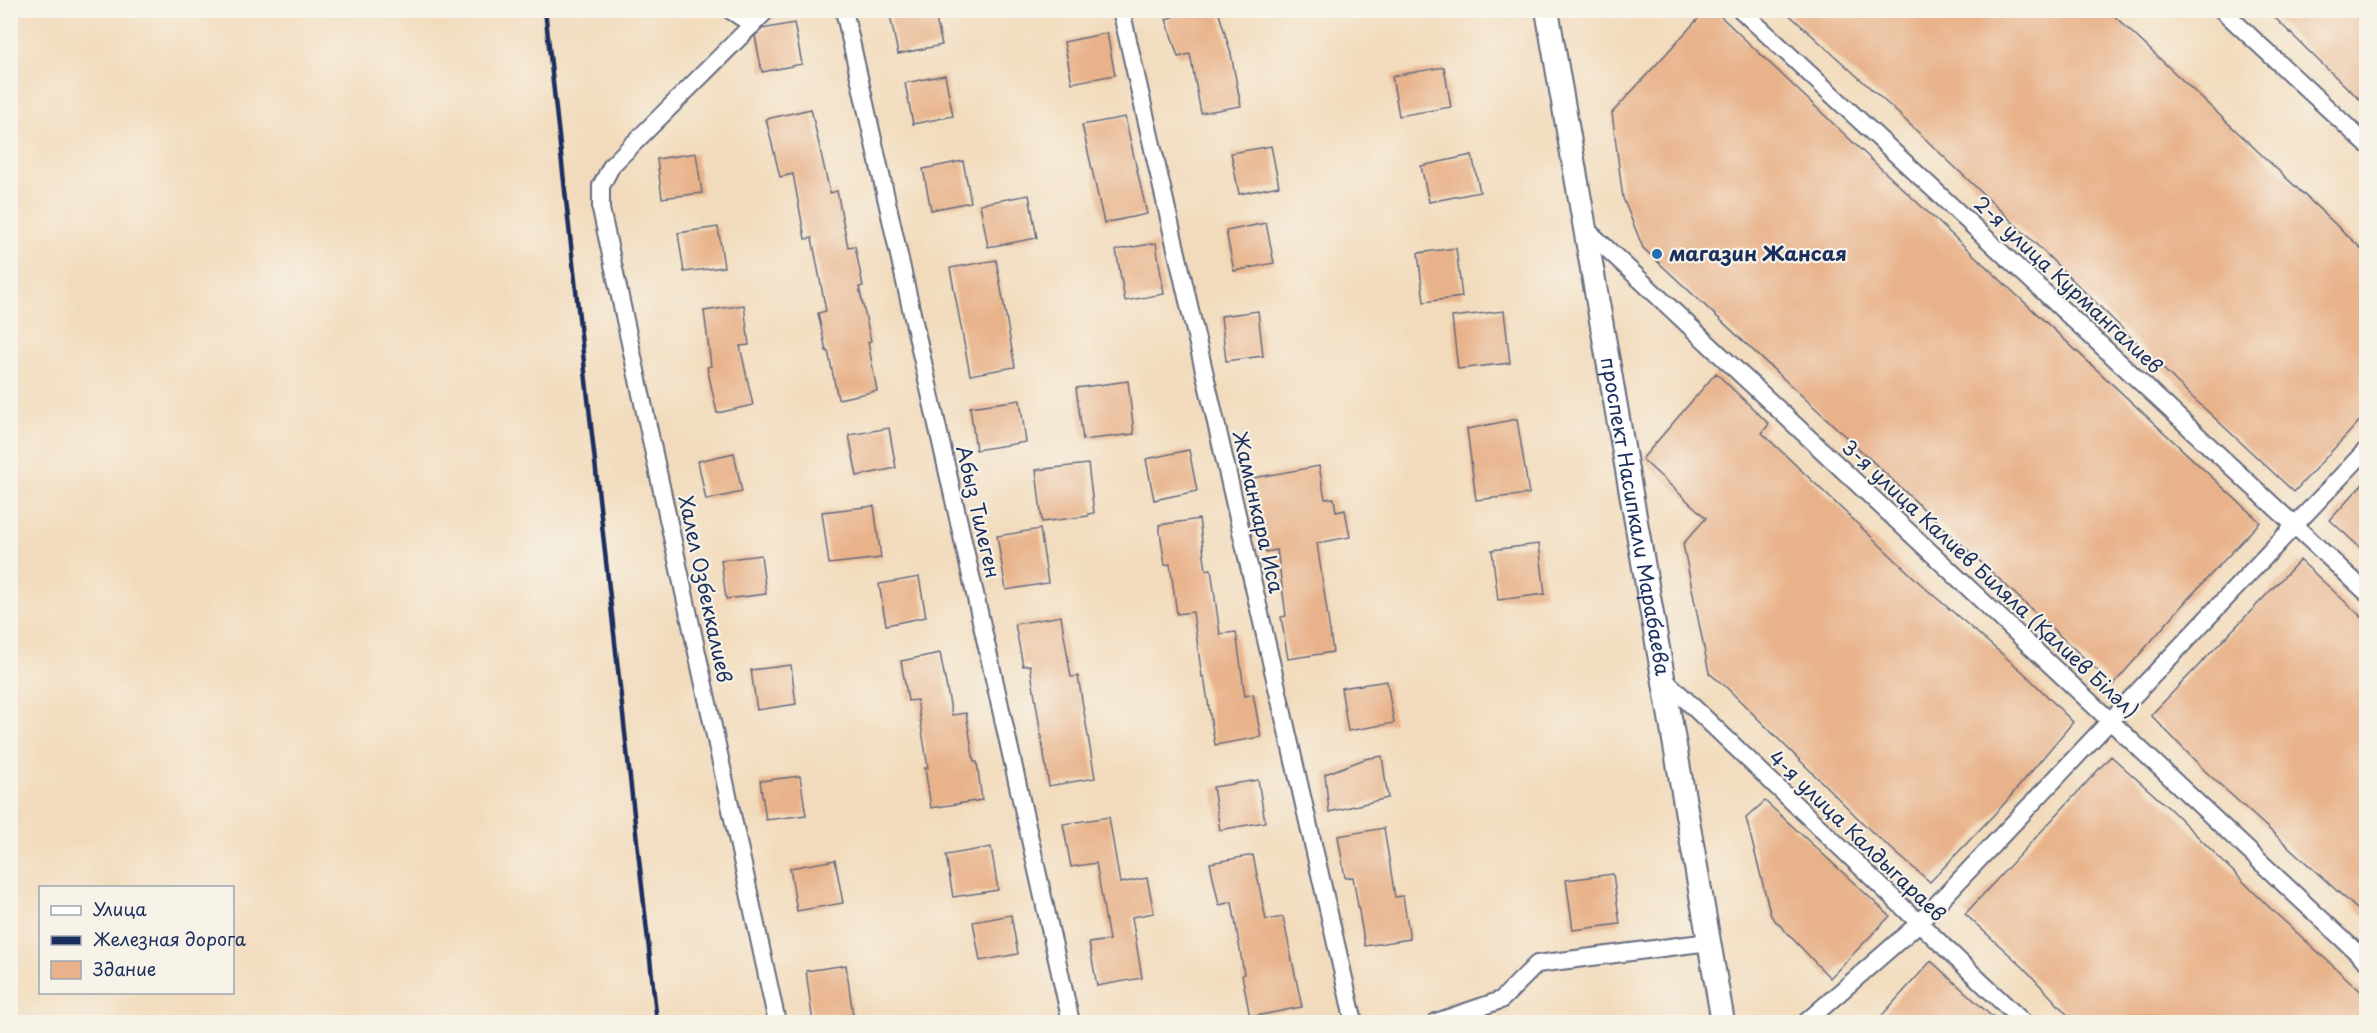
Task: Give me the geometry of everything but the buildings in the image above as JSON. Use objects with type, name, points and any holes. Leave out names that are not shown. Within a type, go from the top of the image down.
[{"type":"main road","name":"проспект Насипкали Марабаева","points":[[1547,10],[1723,1023]]},
{"type":"street","points":[[730,10],[753,25],[767,10]]},
{"type":"street","name":"Абыз Тилеген","points":[[844,10],[1071,1023]]},
{"type":"street","name":"Жаманкара Иса","points":[[1120,10],[1354,1023]]},
{"type":"street","name":"2-я улица Курмангалиев","points":[[1740,10],[2367,592]]},
{"type":"street","points":[[2222,10],[2367,144]]},
{"type":"street","name":"Халел Озбеккалиев","points":[[753,25],[612,165],[602,186],[601,209],[777,1023]]},
{"type":"street","name":"3-я улица Калиев Биляла (Қалиев Біләл)","points":[[1585,228],[2367,960]]},
{"type":"street","points":[[1806,1023],[1918,924],[2367,450]]},
{"type":"street","name":"4-я улица Калдыгараев","points":[[1664,679],[2023,1023]]},
{"type":"street","points":[[1436,1023],[1502,1000],[1537,964],[1709,942]]},
{"type":"railway","points":[[545,10],[657,1022]]},
{"type":"place","name":"магазин Жансая","points":[[1657,254]]}]
